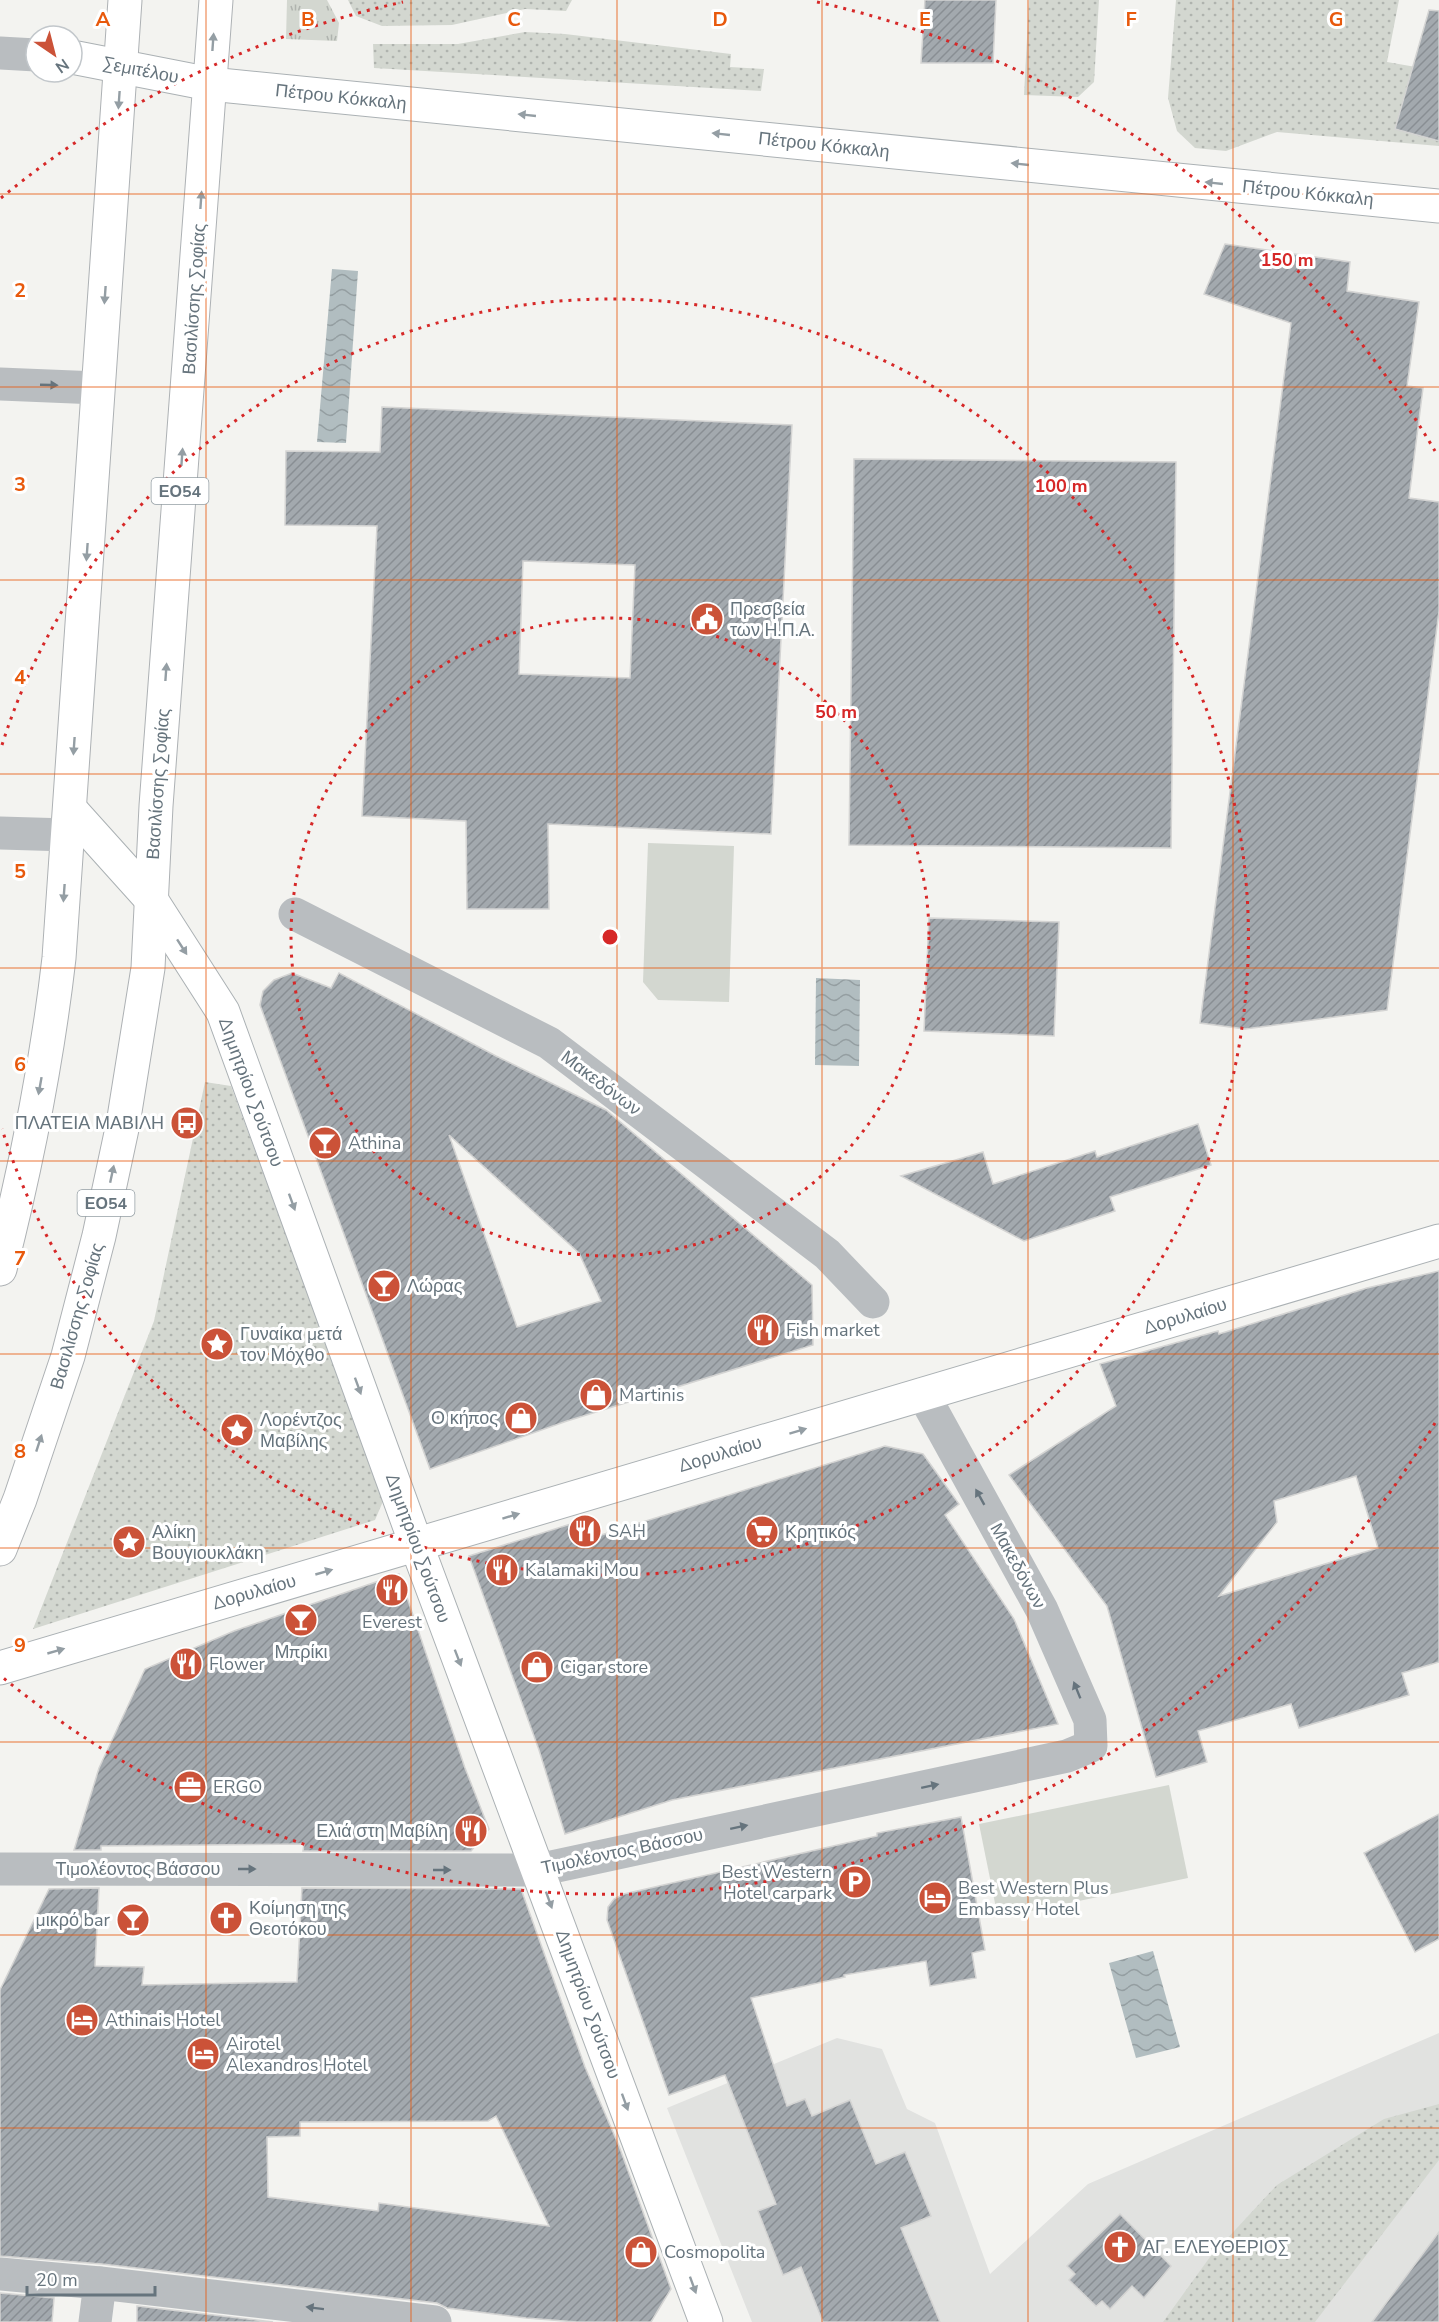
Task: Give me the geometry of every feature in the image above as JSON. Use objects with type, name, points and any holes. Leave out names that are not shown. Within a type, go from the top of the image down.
[{"type":"street","points":[[0,1269],[14,1215],[51,1028],[59,958],[125,0]]},
{"type":"street","name":"Βασιλίσσης Σοφίας","points":[[0,1549],[20,1499],[68,1356],[99,1236],[136,1046],[148,968],[150,898],[216,0]]},
{"type":"street","points":[[0,53],[24,54]]},
{"type":"street","name":"Σεμιτέλου","points":[[84,59],[210,84]]},
{"type":"street","name":"Πέτρου Κόκκαλη","points":[[210,84],[1439,206]]},
{"type":"street","points":[[0,384],[98,388]]},
{"type":"street","points":[[0,833],[69,822]]},
{"type":"street","name":"Δημητρίου Σούτσου","points":[[69,822],[150,898],[223,1012],[416,1544],[706,2322]]},
{"type":"street","name":"Μακεδόνων","points":[[295,914],[549,1043],[827,1254],[873,1302]]},
{"type":"street","name":"Δορυλαίου","points":[[0,1668],[1439,1241]]},
{"type":"street","name":"Μακεδόνων","points":[[923,1394],[1042,1610],[1090,1720],[1091,1746]]},
{"type":"street","name":"Τιμολέοντος Βάσσου","points":[[0,1869],[538,1870],[1067,1756],[1091,1746]]},
{"type":"street","points":[[0,2274],[100,2283],[435,2322]]},
{"type":"street","points":[[95,2322],[100,2283]]},
{"type":"shaded area","points":[[1439,2033],[1439,2322],[752,2322],[667,2108],[837,2038],[882,2049],[907,2109],[935,2123],[990,2274],[1088,2184]]},
{"type":"green space","points":[[287,0],[327,0],[339,23],[337,41],[286,39]]},
{"type":"green space","points":[[348,0],[572,0],[566,11],[525,9],[452,25],[382,26],[356,16]]},
{"type":"green space","points":[[1029,0],[1099,0],[1094,82],[1078,97],[1024,95]]},
{"type":"green space","points":[[1176,0],[1399,0],[1387,62],[1439,71],[1439,146],[1277,132],[1226,151],[1195,148],[1177,131],[1168,98]]},
{"type":"green space","points":[[525,32],[565,34],[731,54],[730,67],[764,69],[761,91],[374,68],[373,44],[458,44]]},
{"type":"green space","points":[[648,843],[734,846],[729,1002],[658,1000],[643,982]]},
{"type":"green space","points":[[205,1082],[231,1086],[384,1499],[375,1520],[33,1629],[154,1321]]},
{"type":"green space","points":[[1169,1785],[1188,1878],[998,1918],[979,1824]]},
{"type":"green space","points":[[1439,2104],[1439,2160],[1315,2322],[1163,2322],[1210,2257],[1277,2185],[1384,2119]]},
{"type":"water","points":[[332,269],[358,271],[346,443],[317,442]]},
{"type":"water","points":[[816,978],[860,980],[859,1066],[815,1065]]},
{"type":"water","points":[[1153,1951],[1180,2047],[1136,2058],[1109,1963]]},
{"type":"building","points":[[925,0],[996,0],[993,63],[921,63]]},
{"type":"building","points":[[1429,10],[1439,11],[1439,141],[1395,129]]},
{"type":"building","points":[[1225,244],[1350,262],[1347,291],[1419,302],[1407,386],[1423,388],[1409,498],[1439,502],[1439,611],[1387,1010],[1245,1029],[1200,1023],[1291,323],[1204,294]]},
{"type":"building","name":"Πρεσβεία των Η.Π.Α.","points":[[382,407],[792,425],[771,834],[548,824],[549,909],[467,909],[466,821],[362,816],[377,526],[285,525],[286,451],[380,452]],"holes":[[[523,561],[635,565],[630,678],[519,674]]]},
{"type":"building","points":[[854,459],[1176,462],[1171,848],[849,845]]},
{"type":"building","points":[[929,918],[1059,922],[1054,1036],[924,1031]]},
{"type":"building","points":[[292,973],[331,988],[339,973],[496,1056],[606,1110],[812,1285],[813,1345],[567,1421],[430,1469],[260,1005],[263,991],[274,980]],"holes":[[[449,1135],[579,1253],[601,1301],[517,1327]]]},
{"type":"building","points":[[1198,1124],[1211,1165],[1110,1197],[1115,1211],[1024,1241],[901,1176],[983,1152],[993,1184],[1095,1151],[1097,1157]]},
{"type":"building","points":[[1439,1271],[1439,1662],[1402,1673],[1409,1695],[1299,1728],[1291,1704],[1198,1731],[1207,1762],[1156,1777],[1107,1606],[1009,1475],[1116,1406],[1100,1364],[1218,1331],[1219,1334],[1367,1288]],"holes":[[[1356,1476],[1378,1548],[1219,1596],[1277,1522],[1274,1501]]]},
{"type":"building","points":[[885,1446],[923,1454],[959,1504],[945,1515],[1014,1619],[1058,1724],[672,1800],[565,1834],[539,1750],[469,1556],[593,1517],[598,1536]]},
{"type":"building","points":[[399,1574],[465,1768],[489,1829],[471,1851],[303,1851],[304,1844],[101,1846],[101,1850],[74,1850],[99,1768],[145,1669],[234,1631]]},
{"type":"building","points":[[1439,1814],[1439,1939],[1415,1952],[1364,1853]]},
{"type":"building","points":[[961,1817],[985,1950],[972,1953],[976,1978],[930,1986],[926,1961],[844,1975],[845,1977],[751,1998],[787,2106],[805,2099],[812,2116],[850,2100],[876,2164],[905,2152],[931,2216],[901,2228],[940,2322],[823,2322],[801,2267],[783,2275],[758,2211],[776,2204],[725,2075],[669,2095],[607,1920],[608,1907],[614,1899],[624,1894],[877,1836],[877,1833]]},
{"type":"building","points":[[99,1888],[95,1966],[144,1967],[142,1985],[297,1982],[302,1888],[521,1889],[585,2067],[619,2146],[671,2289],[651,2322],[577,2322],[526,2318],[447,2308],[437,2303],[102,2264],[0,2256],[0,1990],[49,1889]],"holes":[[[496,2116],[549,2226],[379,2203],[378,2211],[268,2197],[267,2137],[300,2136],[300,2122],[488,2121]]]},
{"type":"building","name":"ΑΓ. ΕΛΕΥΘΕΡΙΟΣ","points":[[1120,2214],[1171,2266],[1144,2298],[1132,2286],[1110,2309],[1102,2301],[1096,2306],[1069,2280],[1075,2274],[1067,2266]]},
{"type":"building","points":[[1439,2232],[1439,2322],[1372,2322]]},
{"type":"building","points":[[0,2293],[54,2298],[52,2322],[0,2322]]},
{"type":"building","points":[[137,2306],[273,2322],[137,2322]]},
{"type":"place","name":"Πρεσβεία των Η.Π.Α.","points":[[707,619]]},
{"type":"place","name":"ΠΛΑΤΕΙΑ ΜΑΒΙΛΗ","points":[[187,1123]]},
{"type":"place","name":"Athina","points":[[325,1143]]},
{"type":"place","name":"Λώρας","points":[[384,1286]]},
{"type":"place","name":"Fish market","points":[[763,1330]]},
{"type":"place","name":"Γυναίκα μετά τον Μόχθο","points":[[217,1344]]},
{"type":"place","name":"Martinis","points":[[596,1395]]},
{"type":"place","name":"Ο κήπος","points":[[521,1418]]},
{"type":"place","name":"Λορέντζος Μαβίλης","points":[[237,1430]]},
{"type":"place","name":"SAH","points":[[585,1531]]},
{"type":"place","name":"Κρητικός","points":[[762,1532]]},
{"type":"place","name":"Αλίκη Βουγιουκλάκη","points":[[129,1542]]},
{"type":"place","name":"Kalamaki Mou","points":[[502,1570]]},
{"type":"place","name":"Everest","points":[[392,1590]]},
{"type":"place","name":"Μπρίκι","points":[[301,1620]]},
{"type":"place","name":"Flower","points":[[186,1664]]},
{"type":"place","name":"Cigar store","points":[[537,1667]]},
{"type":"place","name":"ERGO","points":[[190,1787]]},
{"type":"place","name":"Ελιά στη Μαβίλη","points":[[471,1831]]},
{"type":"place","name":"Best Western Hotel carpark","points":[[855,1882]]},
{"type":"place","name":"Best Western Plus Embassy Hotel","points":[[935,1898]]},
{"type":"place","name":"Κοίμηση της Θεοτόκου","points":[[226,1918]]},
{"type":"place","name":"μικρό bar","points":[[133,1920]]},
{"type":"place","name":"Athinais Hotel","points":[[82,2020]]},
{"type":"place","name":"Airotel Alexandros Hotel","points":[[203,2054]]},
{"type":"place","name":"ΑΓ. ΕΛΕΥΘΕΡΙΟΣ","points":[[1120,2247]]},
{"type":"place","name":"Cosmopolita","points":[[641,2252]]}]
